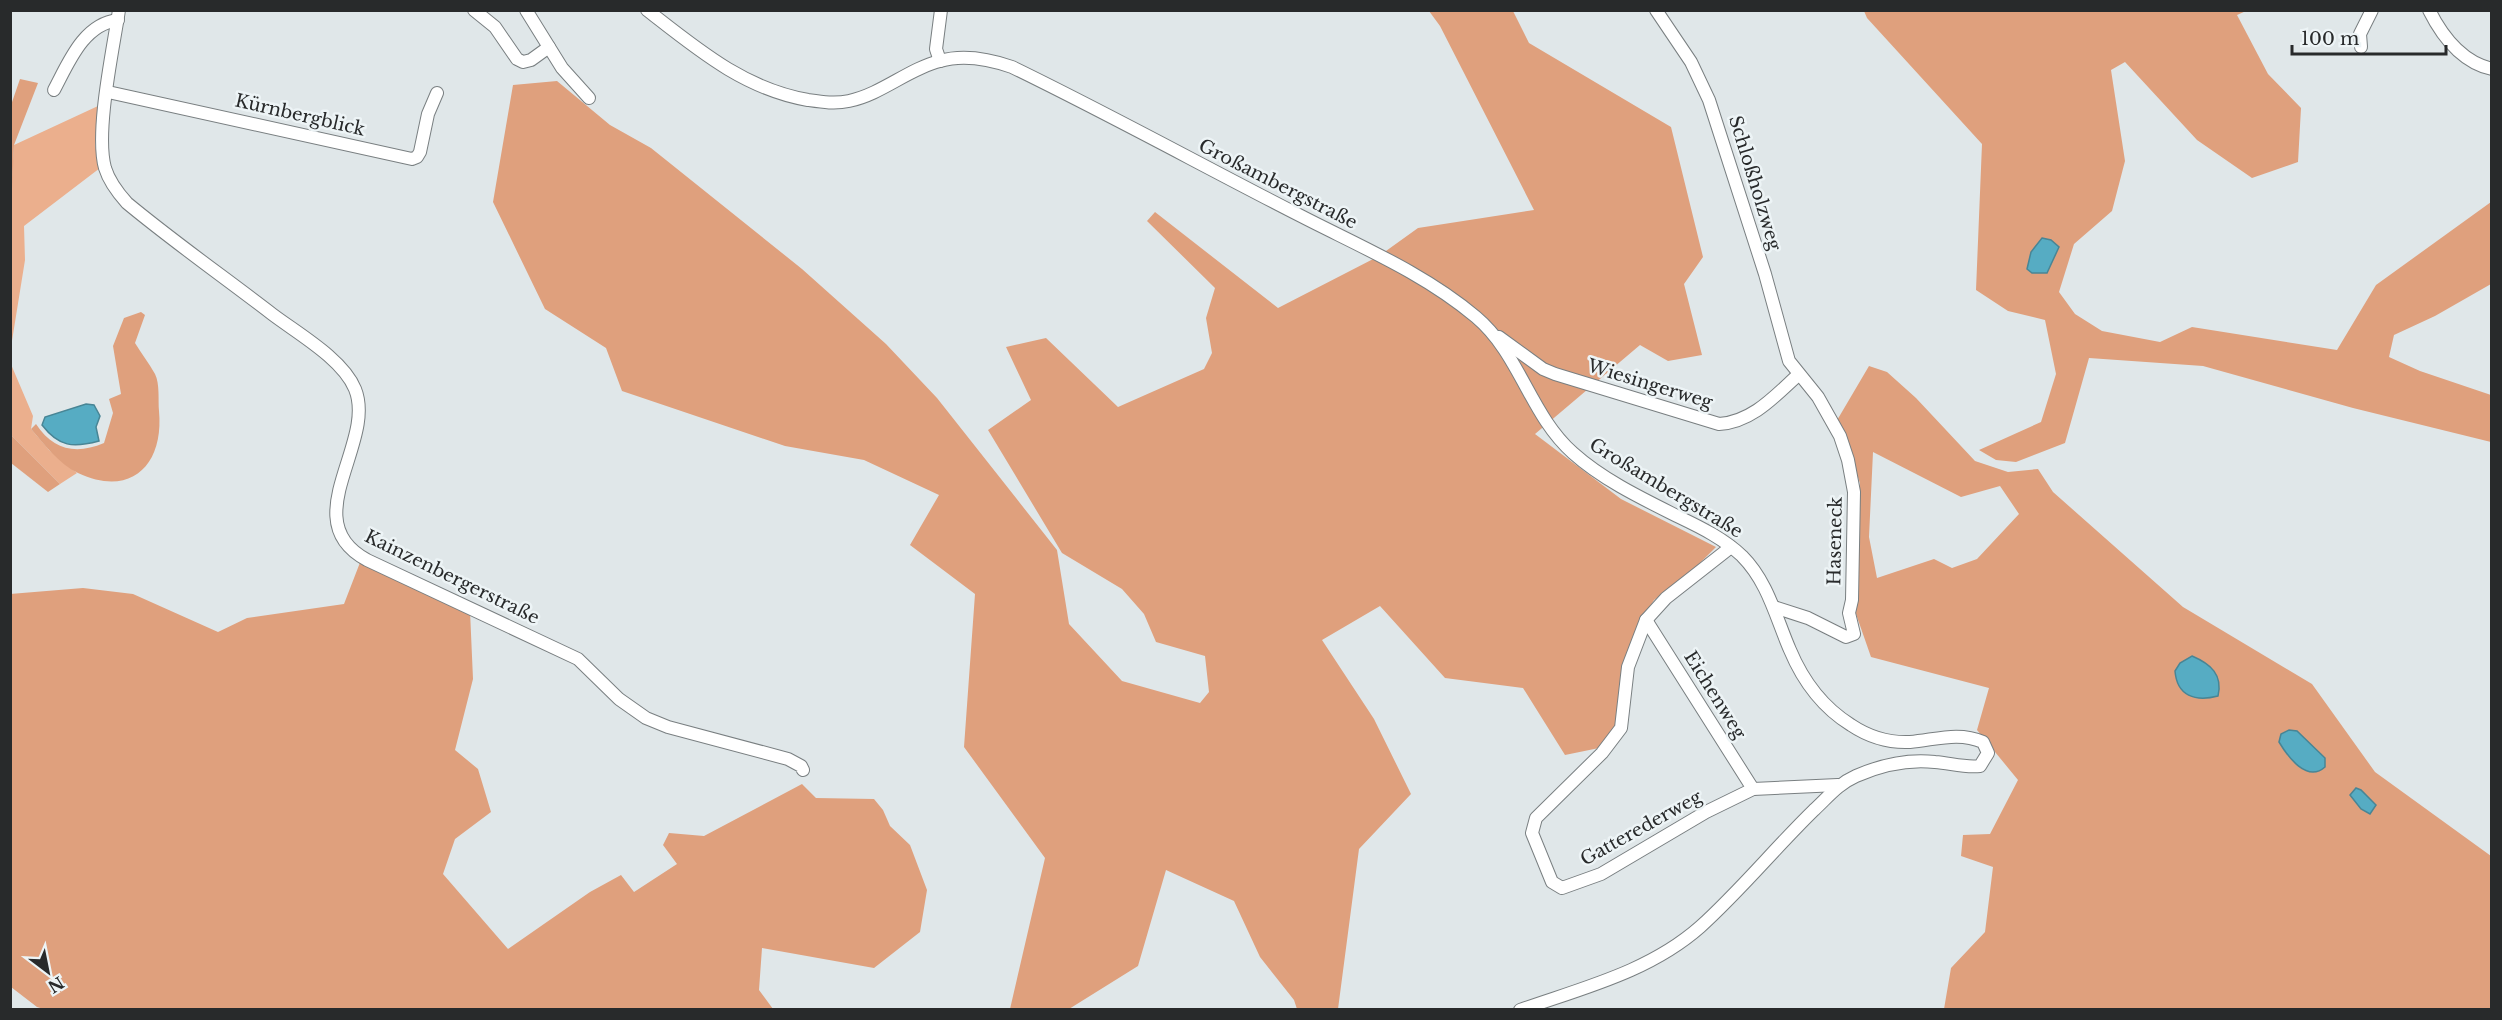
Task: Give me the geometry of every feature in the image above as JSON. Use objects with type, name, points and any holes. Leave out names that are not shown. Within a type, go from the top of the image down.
[{"type":"street","points":[[474,10],[495,27],[517,59],[523,62],[531,60],[549,47]]},
{"type":"street","points":[[526,10],[567,74],[589,98]]},
{"type":"street","name":"Großambergstraße","points":[[647,10],[709,58],[740,78],[767,90],[823,103],[848,102],[865,96],[940,61],[980,58],[1021,71],[1389,262],[1458,303],[1490,330],[1511,359],[1544,420],[1572,452],[1607,477],[1718,536],[1751,566],[1774,607],[1790,651],[1823,705],[1868,735],[1883,740],[1909,742],[1965,736],[1983,742],[1988,753],[1980,766],[1969,768],[1915,760],[1870,771],[1838,785],[1714,914],[1680,942],[1621,975],[1520,1010]]},
{"type":"street","points":[[940,61],[936,49],[941,10]]},
{"type":"street","name":"Schloßholzweg","points":[[1656,10],[1691,62],[1709,100],[1765,274],[1780,335],[1789,361],[1798,375]]},
{"type":"street","points":[[2361,47],[2360,34],[2372,10]]},
{"type":"street","points":[[2429,10],[2448,41],[2463,55],[2492,69]]},
{"type":"street","points":[[54,90],[83,38],[118,15]]},
{"type":"street","name":"Kainzenbergerstraße","points":[[118,15],[101,137],[106,169],[120,195],[140,213],[335,363],[352,382],[358,401],[358,421],[339,488],[336,510],[342,536],[352,550],[368,560],[547,642],[578,659],[619,699],[646,718],[668,727],[788,759],[801,766],[803,770]]},
{"type":"street","name":"Kürnbergblick","points":[[108,92],[412,159],[420,152],[428,114],[436,93]]},
{"type":"street","name":"Wiesingerweg","points":[[1490,330],[1543,369],[1554,374],[1719,424],[1733,423],[1751,414],[1798,375]]},
{"type":"street","name":"Haseneck","points":[[1774,607],[1808,618],[1846,637],[1854,634],[1849,613],[1852,600],[1854,492],[1848,460],[1831,417],[1818,397],[1798,375]]},
{"type":"street","name":"Gatterederweg","points":[[1731,548],[1666,598],[1646,621],[1628,668],[1622,728],[1602,753],[1536,818],[1532,834],[1552,882],[1562,888],[1601,874],[1706,812],[1753,789],[1838,785]]},
{"type":"street","name":"Eichenweg","points":[[1646,621],[1753,789]]},
{"type":"shaded area","points":[[1429,11],[1513,11],[1529,43],[1671,127],[1703,257],[1684,284],[1702,355],[1668,361],[1640,345],[1535,434],[1621,499],[1716,547],[1688,575],[1654,600],[1633,636],[1619,690],[1617,727],[1599,748],[1565,755],[1523,688],[1445,678],[1380,606],[1322,640],[1374,719],[1411,794],[1359,849],[1338,1009],[1297,1009],[1294,1000],[1260,957],[1234,901],[1166,870],[1138,966],[1069,1009],[1010,1009],[1045,858],[964,747],[975,594],[910,545],[939,495],[864,460],[785,446],[622,391],[606,348],[545,309],[493,202],[513,85],[557,81],[610,125],[651,148],[802,269],[886,344],[937,398],[1057,550],[1069,624],[1122,681],[1200,703],[1209,692],[1205,656],[1156,642],[1144,614],[1122,589],[1062,553],[988,430],[1031,400],[1006,347],[1046,338],[1118,407],[1204,369],[1212,353],[1206,318],[1215,288],[1147,221],[1155,212],[1278,308],[1379,256],[1418,228],[1534,210],[1440,26]]},
{"type":"shaded area","points":[[1864,11],[2246,11],[2237,15],[2268,74],[2301,108],[2298,162],[2252,178],[2197,140],[2125,62],[2111,70],[2125,161],[2112,211],[2074,244],[2059,292],[2075,314],[2102,331],[2160,342],[2192,327],[2337,350],[2376,285],[2491,202],[2491,284],[2435,316],[2394,335],[2389,357],[2420,371],[2491,395],[2491,442],[2353,408],[2203,366],[2089,358],[2065,443],[2016,462],[1996,460],[1979,450],[2041,422],[2056,374],[2045,320],[2008,311],[1976,290],[1982,144],[1867,18]]},
{"type":"shaded area","points":[[20,79],[38,83],[14,145],[11,210],[11,105]]},
{"type":"shaded area","points":[[98,106],[95,145],[100,168],[24,226],[25,260],[11,347],[10,210],[14,145]]},
{"type":"shaded area","points":[[141,312],[145,315],[135,343],[158,382],[159,430],[156,447],[150,461],[140,472],[128,479],[97,480],[78,473],[64,464],[31,429],[36,424],[50,440],[66,448],[84,449],[104,443],[113,413],[109,399],[121,394],[113,346],[124,318]]},
{"type":"shaded area","points":[[10,362],[33,416],[31,429],[49,450],[77,473],[60,484],[11,435]]},
{"type":"shaded area","points":[[1869,366],[1887,372],[1916,398],[1975,461],[2008,472],[2038,469],[2053,492],[2183,607],[2312,684],[2375,772],[2491,856],[2491,1009],[1944,1009],[1951,968],[1985,932],[1993,867],[1961,856],[1963,835],[1990,834],[2018,780],[1977,730],[1989,688],[1871,657],[1856,614],[1860,483],[1836,422]],"holes":[[[1873,452],[1961,497],[2000,486],[2019,514],[1977,559],[1952,568],[1934,559],[1877,578],[1869,537]]]},
{"type":"shaded area","points":[[10,435],[60,484],[48,492],[11,463]]},
{"type":"shaded area","points":[[361,560],[470,611],[473,679],[455,750],[478,769],[491,812],[455,839],[443,874],[508,949],[590,892],[621,875],[634,892],[677,864],[663,845],[669,833],[704,836],[802,784],[816,798],[874,799],[883,810],[890,826],[910,845],[927,890],[920,932],[874,968],[762,948],[759,990],[773,1009],[47,1010],[37,1007],[11,987],[10,594],[83,588],[133,594],[218,632],[247,618],[344,604]]},
{"type":"water","points":[[2042,238],[2051,240],[2059,247],[2047,273],[2032,273],[2027,269],[2031,252]]},
{"type":"water","points":[[86,404],[94,405],[100,416],[96,427],[99,441],[82,445],[67,444],[54,438],[42,425],[45,417]]},
{"type":"water","points":[[2192,656],[2214,671],[2219,682],[2218,696],[2195,697],[2183,691],[2179,686],[2175,671],[2180,663]]},
{"type":"water","points":[[2289,730],[2297,731],[2325,758],[2325,767],[2311,772],[2293,761],[2279,742],[2281,734]]},
{"type":"water","points":[[2356,788],[2376,805],[2370,814],[2361,809],[2350,795]]}]
